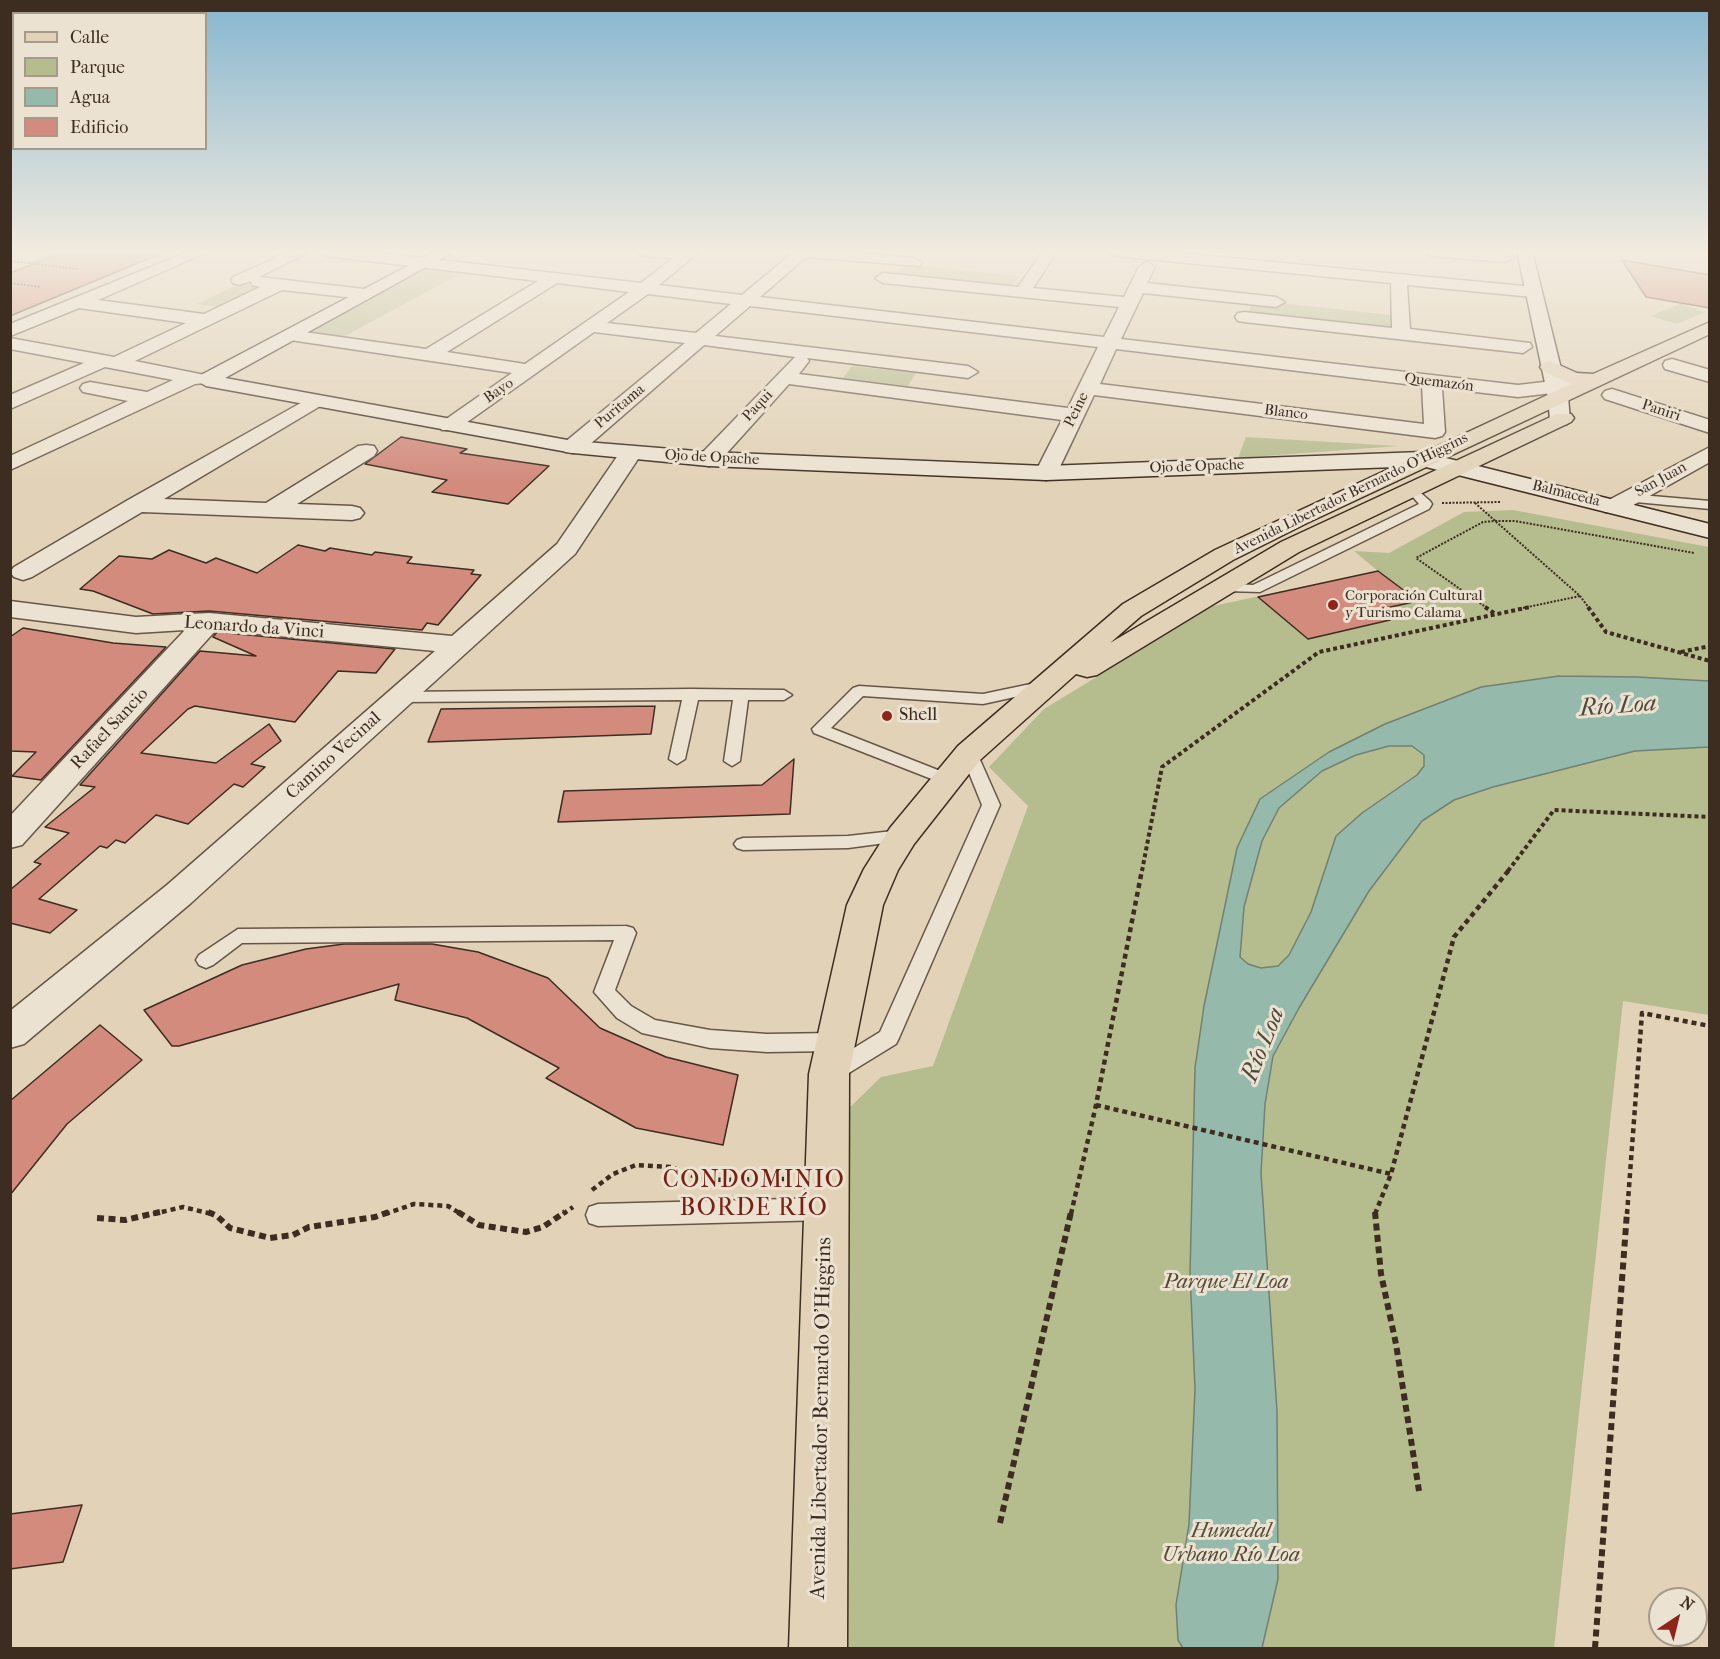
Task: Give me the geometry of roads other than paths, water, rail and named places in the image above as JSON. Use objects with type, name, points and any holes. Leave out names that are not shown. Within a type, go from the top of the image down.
[{"type":"main road","name":"Avenida Libertador Bernardo O'Higgins","points":[[818,1633],[826,1193],[832,1058],[865,905],[881,869],[902,836],[958,766],[1132,610],[1224,555],[1422,459],[1531,385],[1556,392],[1591,381],[1707,328]]},
{"type":"main road","name":"Avenida Libertador Bernardo O'Higgins","points":[[1033,697],[1290,547],[1459,469],[1710,346]]},
{"type":"main road","points":[[1550,368],[1573,378],[1591,381]]},
{"type":"street","points":[[13,342],[36,328]]},
{"type":"street","points":[[10,403],[188,328]]},
{"type":"street","points":[[10,464],[199,379],[302,328]]},
{"type":"street","points":[[430,355],[473,328]]},
{"type":"street","name":"Bayo","points":[[449,426],[588,328]]},
{"type":"street","points":[[611,328],[968,372]]},
{"type":"street","name":"Puritama","points":[[573,447],[712,328]]},
{"type":"street","name":"Quemazón","points":[[985,328],[1432,382],[1531,385]]},
{"type":"street","name":"Peine","points":[[1046,473],[1117,328]]},
{"type":"street","points":[[1231,358],[1240,328]]},
{"type":"street","points":[[1349,328],[1523,347]]},
{"type":"street","points":[[1401,328],[1401,334]]},
{"type":"street","points":[[1520,328],[1531,385]]},
{"type":"street","points":[[1541,328],[1560,420]]},
{"type":"street","points":[[949,399],[998,330]]},
{"type":"street","points":[[290,335],[530,370]]},
{"type":"street","name":"Ojo de Opache","points":[[13,342],[449,426],[573,447],[631,453],[709,459],[1046,473],[1422,459]]},
{"type":"street","name":"Paqui","points":[[709,459],[807,353]]},
{"type":"street","points":[[1672,365],[1710,376]]},
{"type":"street","points":[[785,378],[1074,415]]},
{"type":"street","name":"Blanco","points":[[1087,388],[1435,432],[1432,382]]},
{"type":"street","points":[[90,388],[151,399]]},
{"type":"street","points":[[48,429],[123,394]]},
{"type":"street","name":"Paniri","points":[[1612,395],[1710,427]]},
{"type":"street","points":[[23,572],[315,401]]},
{"type":"street","points":[[271,510],[366,451]]},
{"type":"street","name":"Camino Vecinal","points":[[10,1033],[179,894],[566,549],[631,453]]},
{"type":"street","name":"San Juan","points":[[1621,502],[1710,453]]},
{"type":"street","name":"Balmaceda","points":[[1422,459],[1459,469],[1621,502],[1710,531]]},
{"type":"street","points":[[136,505],[352,513]]},
{"type":"street","name":"Leonardo da Vinci","points":[[10,609],[136,625],[209,621],[461,645]]},
{"type":"street","name":"Rafael Sancio","points":[[10,837],[209,621]]},
{"type":"lane","points":[[1225,587],[1255,589],[1425,506],[1426,504],[1413,490]]},
{"type":"lane","points":[[1621,502],[1710,505]]},
{"type":"lane","points":[[1290,547],[1314,559]]},
{"type":"lane","points":[[206,960],[238,936],[626,933],[617,963],[604,992],[624,1012],[650,1027],[710,1039],[767,1043],[832,1058],[888,1038],[991,805],[958,766],[820,729],[859,691],[983,699],[1033,697]]},
{"type":"lane","points":[[677,759],[692,694]]},
{"type":"lane","points":[[401,697],[784,695]]},
{"type":"lane","points":[[732,761],[741,696]]},
{"type":"lane","points":[[743,844],[848,842],[902,836]]},
{"type":"lane","points":[[591,1207],[826,1193]]},
{"type":"water","name":"Humedal Urbano Río Loa","points":[[1559,676],[1709,681],[1709,747],[1635,751],[1493,787],[1454,800],[1422,821],[1369,891],[1299,1008],[1273,1056],[1265,1104],[1261,1173],[1277,1411],[1278,1579],[1262,1648],[1183,1648],[1178,1640],[1176,1605],[1189,1524],[1195,1389],[1190,1273],[1195,1068],[1204,1006],[1237,848],[1260,799],[1329,752],[1385,724],[1481,687]],"holes":[[[1389,746],[1412,746],[1424,755],[1424,766],[1417,775],[1362,813],[1336,836],[1311,912],[1289,955],[1278,966],[1261,968],[1248,964],[1240,957],[1244,907],[1262,841],[1279,808],[1322,771],[1356,755]]]},
{"type":"place","name":"Corporación Cultural y Turismo Calama","points":[[1333,605]]},
{"type":"place","name":"Shell","points":[[887,716]]},
{"type":"district","name":"CONDOMINIO BORDE RÍO","points":[[754,1195]]},
{"type":"water label","name":"Río Loa","points":[[1618,707]]},
{"type":"water label","name":"Río Loa","points":[[1264,1045]]},
{"type":"park label","name":"Parque El Loa","points":[[1226,1283]]}]
